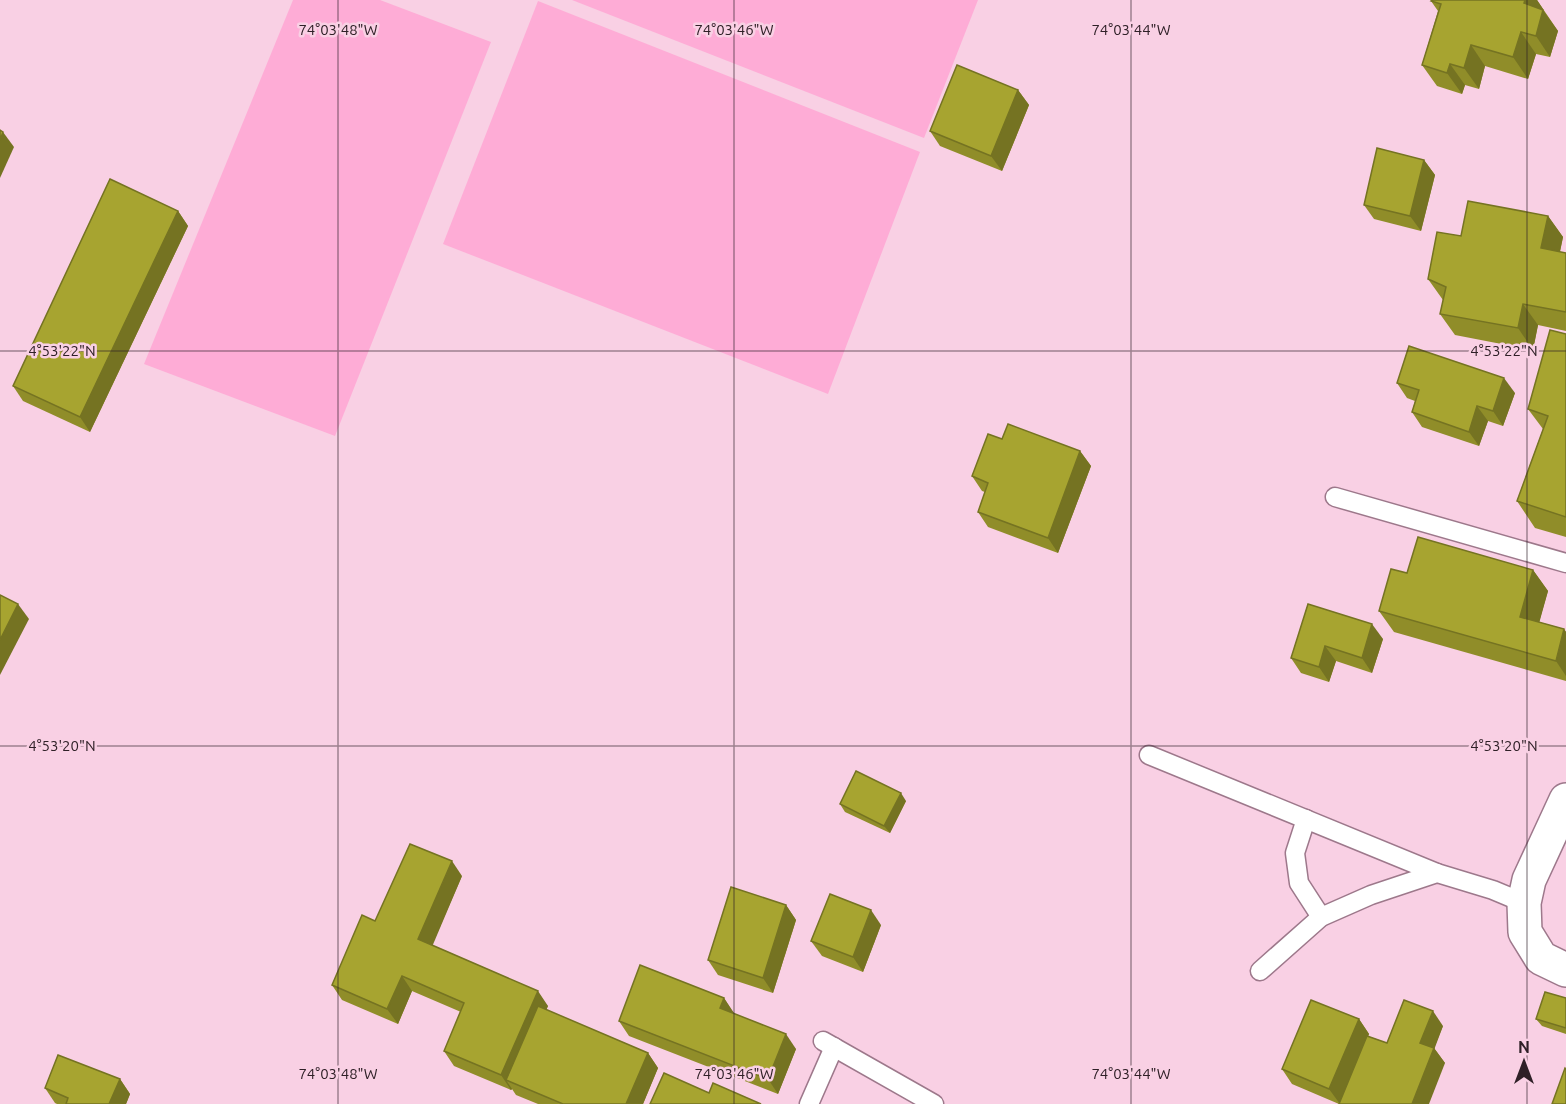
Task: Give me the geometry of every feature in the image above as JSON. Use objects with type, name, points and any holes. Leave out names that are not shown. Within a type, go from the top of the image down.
[{"type":"street","points":[[1566,800],[1529,880],[1524,903],[1526,932],[1541,958],[1566,970]]},
{"type":"lane","points":[[1335,497],[1566,563]]},
{"type":"lane","points":[[1149,754],[1437,873],[1493,890],[1524,903]]},
{"type":"lane","points":[[1306,819],[1295,853],[1299,883],[1321,917]]},
{"type":"lane","points":[[1260,971],[1321,917],[1371,895],[1437,873]]},
{"type":"lane","points":[[809,1104],[829,1044],[934,1104]]},
{"type":"shaded area","points":[[293,0],[380,0],[491,42],[335,436],[144,364]]},
{"type":"shaded area","points":[[572,0],[978,0],[924,138]]},
{"type":"shaded area","points":[[538,1],[920,152],[828,394],[443,244]]},
{"type":"building","points":[[1432,0],[1525,0],[1524,3],[1543,10],[1536,36],[1521,32],[1513,57],[1471,45],[1464,68],[1450,64],[1447,73],[1422,65],[1441,4]]},
{"type":"building","points":[[957,65],[1018,90],[991,156],[930,131]]},
{"type":"building","points":[[1377,148],[1424,160],[1410,216],[1364,205]]},
{"type":"building","points":[[110,179],[178,211],[80,417],[13,386]]},
{"type":"building","points":[[1468,201],[1548,216],[1541,248],[1566,253],[1566,312],[1523,304],[1518,328],[1440,314],[1446,287],[1428,279],[1437,232],[1461,236]]},
{"type":"building","points":[[1550,330],[1566,334],[1566,517],[1517,501],[1548,416],[1528,409]]},
{"type":"building","points":[[1409,346],[1504,378],[1493,411],[1477,406],[1469,432],[1412,412],[1419,390],[1397,383]]},
{"type":"building","points":[[1008,424],[1080,451],[1048,538],[978,512],[988,483],[972,476],[988,434],[1002,439]]},
{"type":"building","points":[[1418,537],[1533,570],[1520,617],[1564,629],[1556,661],[1379,611],[1391,569],[1407,573]]},
{"type":"building","points":[[0,595],[18,604],[0,640]]},
{"type":"building","points":[[1308,604],[1372,624],[1362,658],[1325,646],[1319,667],[1291,658]]},
{"type":"building","points":[[856,771],[901,793],[884,826],[840,804]]},
{"type":"building","points":[[410,844],[452,861],[418,939],[538,991],[501,1075],[444,1051],[464,1003],[402,976],[387,1009],[332,985],[362,915],[375,921]]},
{"type":"building","points":[[731,887],[786,905],[763,978],[708,960]]},
{"type":"building","points":[[830,894],[871,910],[853,957],[811,941]]},
{"type":"building","points":[[640,965],[724,998],[720,1008],[786,1034],[768,1079],[619,1021]]},
{"type":"building","points":[[1545,992],[1566,998],[1566,1028],[1536,1019]]},
{"type":"building","points":[[1311,1000],[1359,1019],[1329,1089],[1282,1069]]},
{"type":"building","points":[[1404,1000],[1433,1011],[1420,1043],[1434,1048],[1412,1104],[1339,1104],[1367,1036],[1387,1043]]},
{"type":"building","points":[[538,1006],[648,1053],[626,1104],[563,1104],[506,1080]]},
{"type":"building","points":[[58,1055],[120,1079],[109,1104],[66,1104],[68,1098],[45,1088]]},
{"type":"building","points":[[1565,1068],[1566,1104],[1552,1104]]},
{"type":"building","points":[[664,1073],[709,1093],[713,1083],[761,1104],[650,1104]]}]
